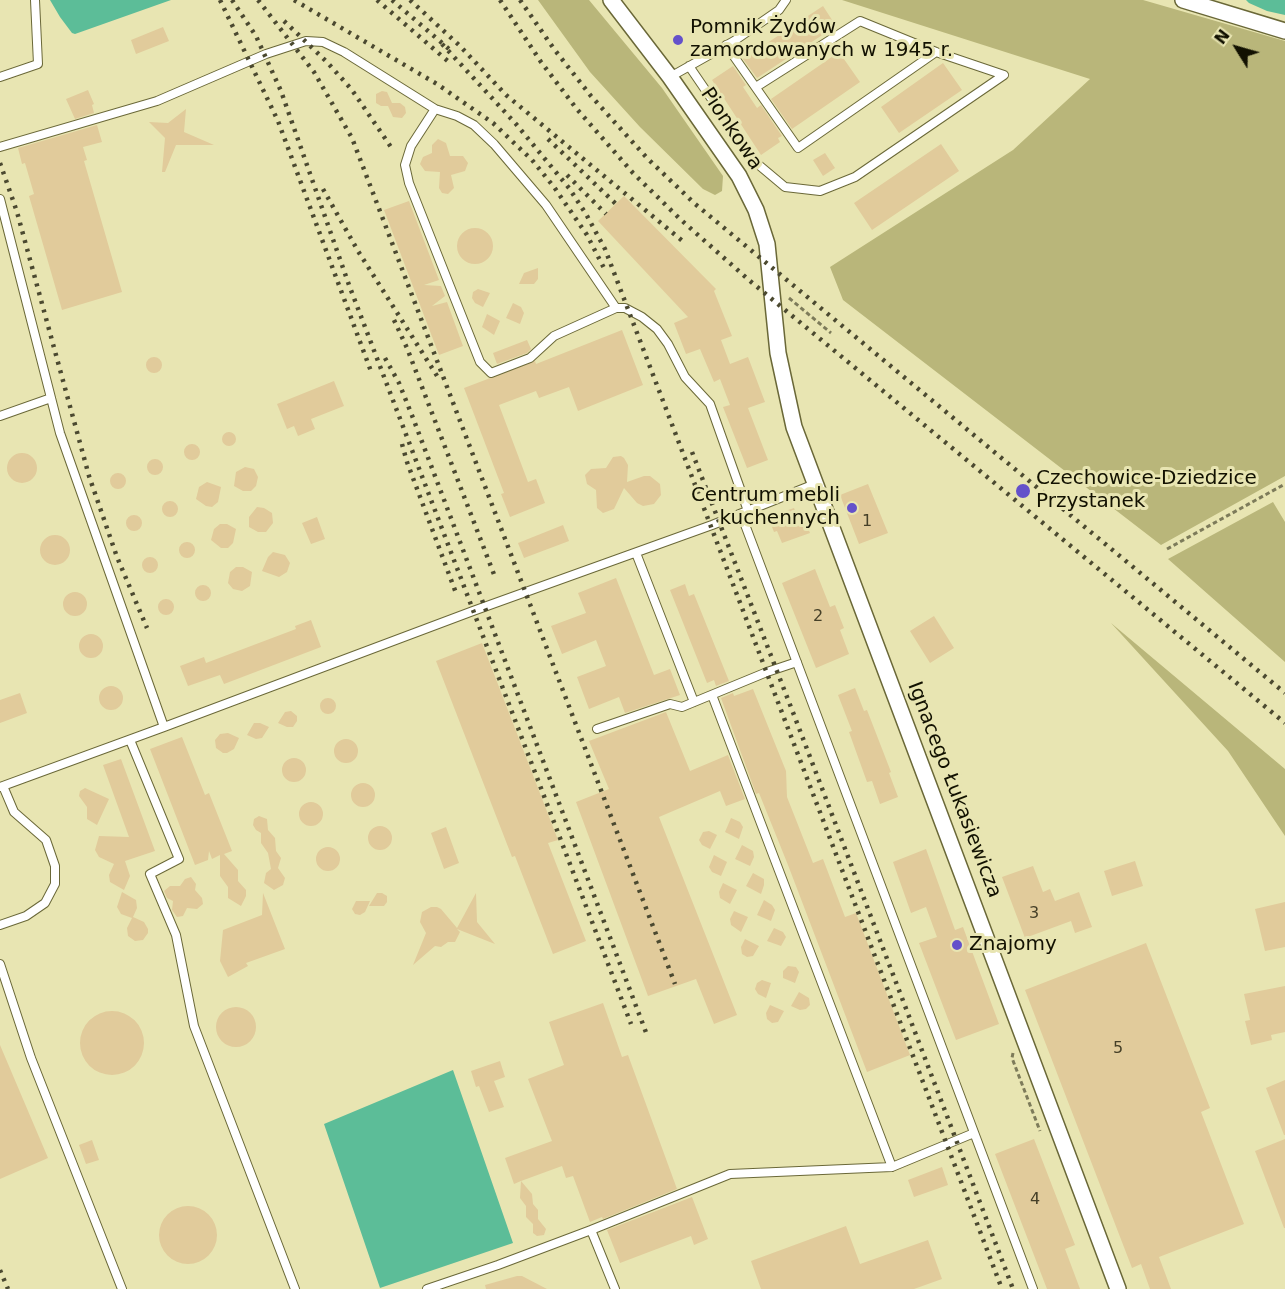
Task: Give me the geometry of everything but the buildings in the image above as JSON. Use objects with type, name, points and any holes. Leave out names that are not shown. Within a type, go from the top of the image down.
[{"type":"street","name":"Pionkowa","points":[[610,0],[670,77],[739,176],[756,210],[767,243],[770,283],[774,300]]},
{"type":"street","points":[[1183,0],[1285,31]]},
{"type":"street","name":"Ignacego Łukasiewicza","points":[[774,300],[778,353],[792,417],[814,484],[1118,1289]]},
{"type":"lane","points":[[0,77],[38,64],[35,0]]},
{"type":"lane","points":[[670,77],[726,45],[779,10],[786,0]]},
{"type":"lane","points":[[689,66],[754,161],[785,187],[820,191],[855,177],[1004,75],[936,52],[860,21],[756,87]]},
{"type":"lane","points":[[0,147],[156,101],[266,54],[306,41],[322,42],[344,52],[435,109],[457,116],[474,125],[494,144],[546,205],[616,308]]},
{"type":"lane","points":[[726,45],[798,148],[936,52]]},
{"type":"lane","points":[[435,109],[411,146],[405,165],[409,183],[480,362],[491,373],[530,358],[554,336],[616,308],[625,308],[642,317],[657,329],[668,344],[685,377],[710,404],[796,662],[1033,1289]]},
{"type":"lane","points":[[0,199],[60,433],[164,728]]},
{"type":"lane","points":[[0,416],[51,398]]},
{"type":"lane","points":[[0,925],[26,916],[45,903],[55,884],[55,866],[46,840],[14,812],[2,786],[164,728],[473,611],[745,513],[814,484]]},
{"type":"lane","points":[[636,553],[694,702]]},
{"type":"lane","points":[[597,729],[670,704],[682,707],[796,662]]},
{"type":"lane","points":[[712,695],[892,1167]]},
{"type":"lane","points":[[130,740],[179,860],[150,874],[176,935],[194,1026],[295,1289]]},
{"type":"lane","points":[[0,964],[31,1058],[122,1289]]},
{"type":"lane","points":[[428,1289],[591,1230],[730,1174],[892,1167],[974,1133]]},
{"type":"lane","points":[[591,1230],[615,1289]]},
{"type":"path","points":[[770,283],[831,333]]},
{"type":"path","points":[[1167,549],[1285,484]]},
{"type":"shaded area","points":[[50,0],[171,0],[75,34],[60,17]]},
{"type":"shaded area","points":[[538,0],[589,0],[662,88],[723,176],[722,191],[715,195],[703,189],[640,127],[590,72]]},
{"type":"shaded area","points":[[842,0],[1143,0],[1285,41],[1285,476],[1161,545],[843,300],[830,267],[1013,150],[1090,79]]},
{"type":"shaded area","points":[[1246,0],[1285,0],[1285,15],[1267,11]]},
{"type":"shaded area","points":[[1273,502],[1285,522],[1285,662],[1168,559]]},
{"type":"shaded area","points":[[1111,623],[1285,769],[1285,836],[1228,751]]},
{"type":"shaded area","points":[[453,1070],[513,1243],[380,1288],[324,1124]]},
{"type":"railway","points":[[220,0],[278,121],[372,374]]},
{"type":"railway","points":[[232,0],[256,36],[281,91],[349,285],[631,1024]]},
{"type":"railway","points":[[258,0],[314,72],[352,138],[675,984]]},
{"type":"railway","points":[[294,0],[437,84],[493,123],[532,160],[554,187],[587,235],[606,272]]},
{"type":"railway","points":[[377,0],[450,63]]},
{"type":"railway","points":[[392,0],[449,49]]},
{"type":"railway","points":[[410,0],[460,46],[506,95],[685,243]]},
{"type":"railway","points":[[500,0],[541,62],[576,108],[633,173],[680,219],[750,281],[1285,723]]},
{"type":"railway","points":[[520,0],[554,49],[591,96],[647,158],[694,203],[1285,693]]},
{"type":"railway","points":[[284,21],[327,62],[352,90],[391,147]]},
{"type":"railway","points":[[442,44],[516,124],[569,188],[605,249],[1002,1289]]},
{"type":"railway","points":[[548,139],[616,204]]},
{"type":"railway","points":[[0,163],[17,212],[89,476],[117,557],[147,628]]},
{"type":"railway","points":[[567,175],[606,214]]},
{"type":"railway","points":[[323,189],[358,251],[439,379]]},
{"type":"railway","points":[[394,320],[407,348],[495,577]]},
{"type":"railway","points":[[385,358],[399,383],[413,418],[647,1035]]},
{"type":"railway","points":[[402,444],[456,593]]},
{"type":"railway","points":[[692,452],[1013,1289]]},
{"type":"railway","points":[[0,1270],[8,1289]]},
{"type":"place","name":"Pomnik Żydów zamordowanych w 1945 r.","points":[[678,40]]},
{"type":"place","name":"Czechowice-Dziedzice Przystanek","points":[[1023,491]]},
{"type":"place","name":"Centrum mebli kuchennych","points":[[852,508]]},
{"type":"place","name":"Znajomy","points":[[957,945]]}]
